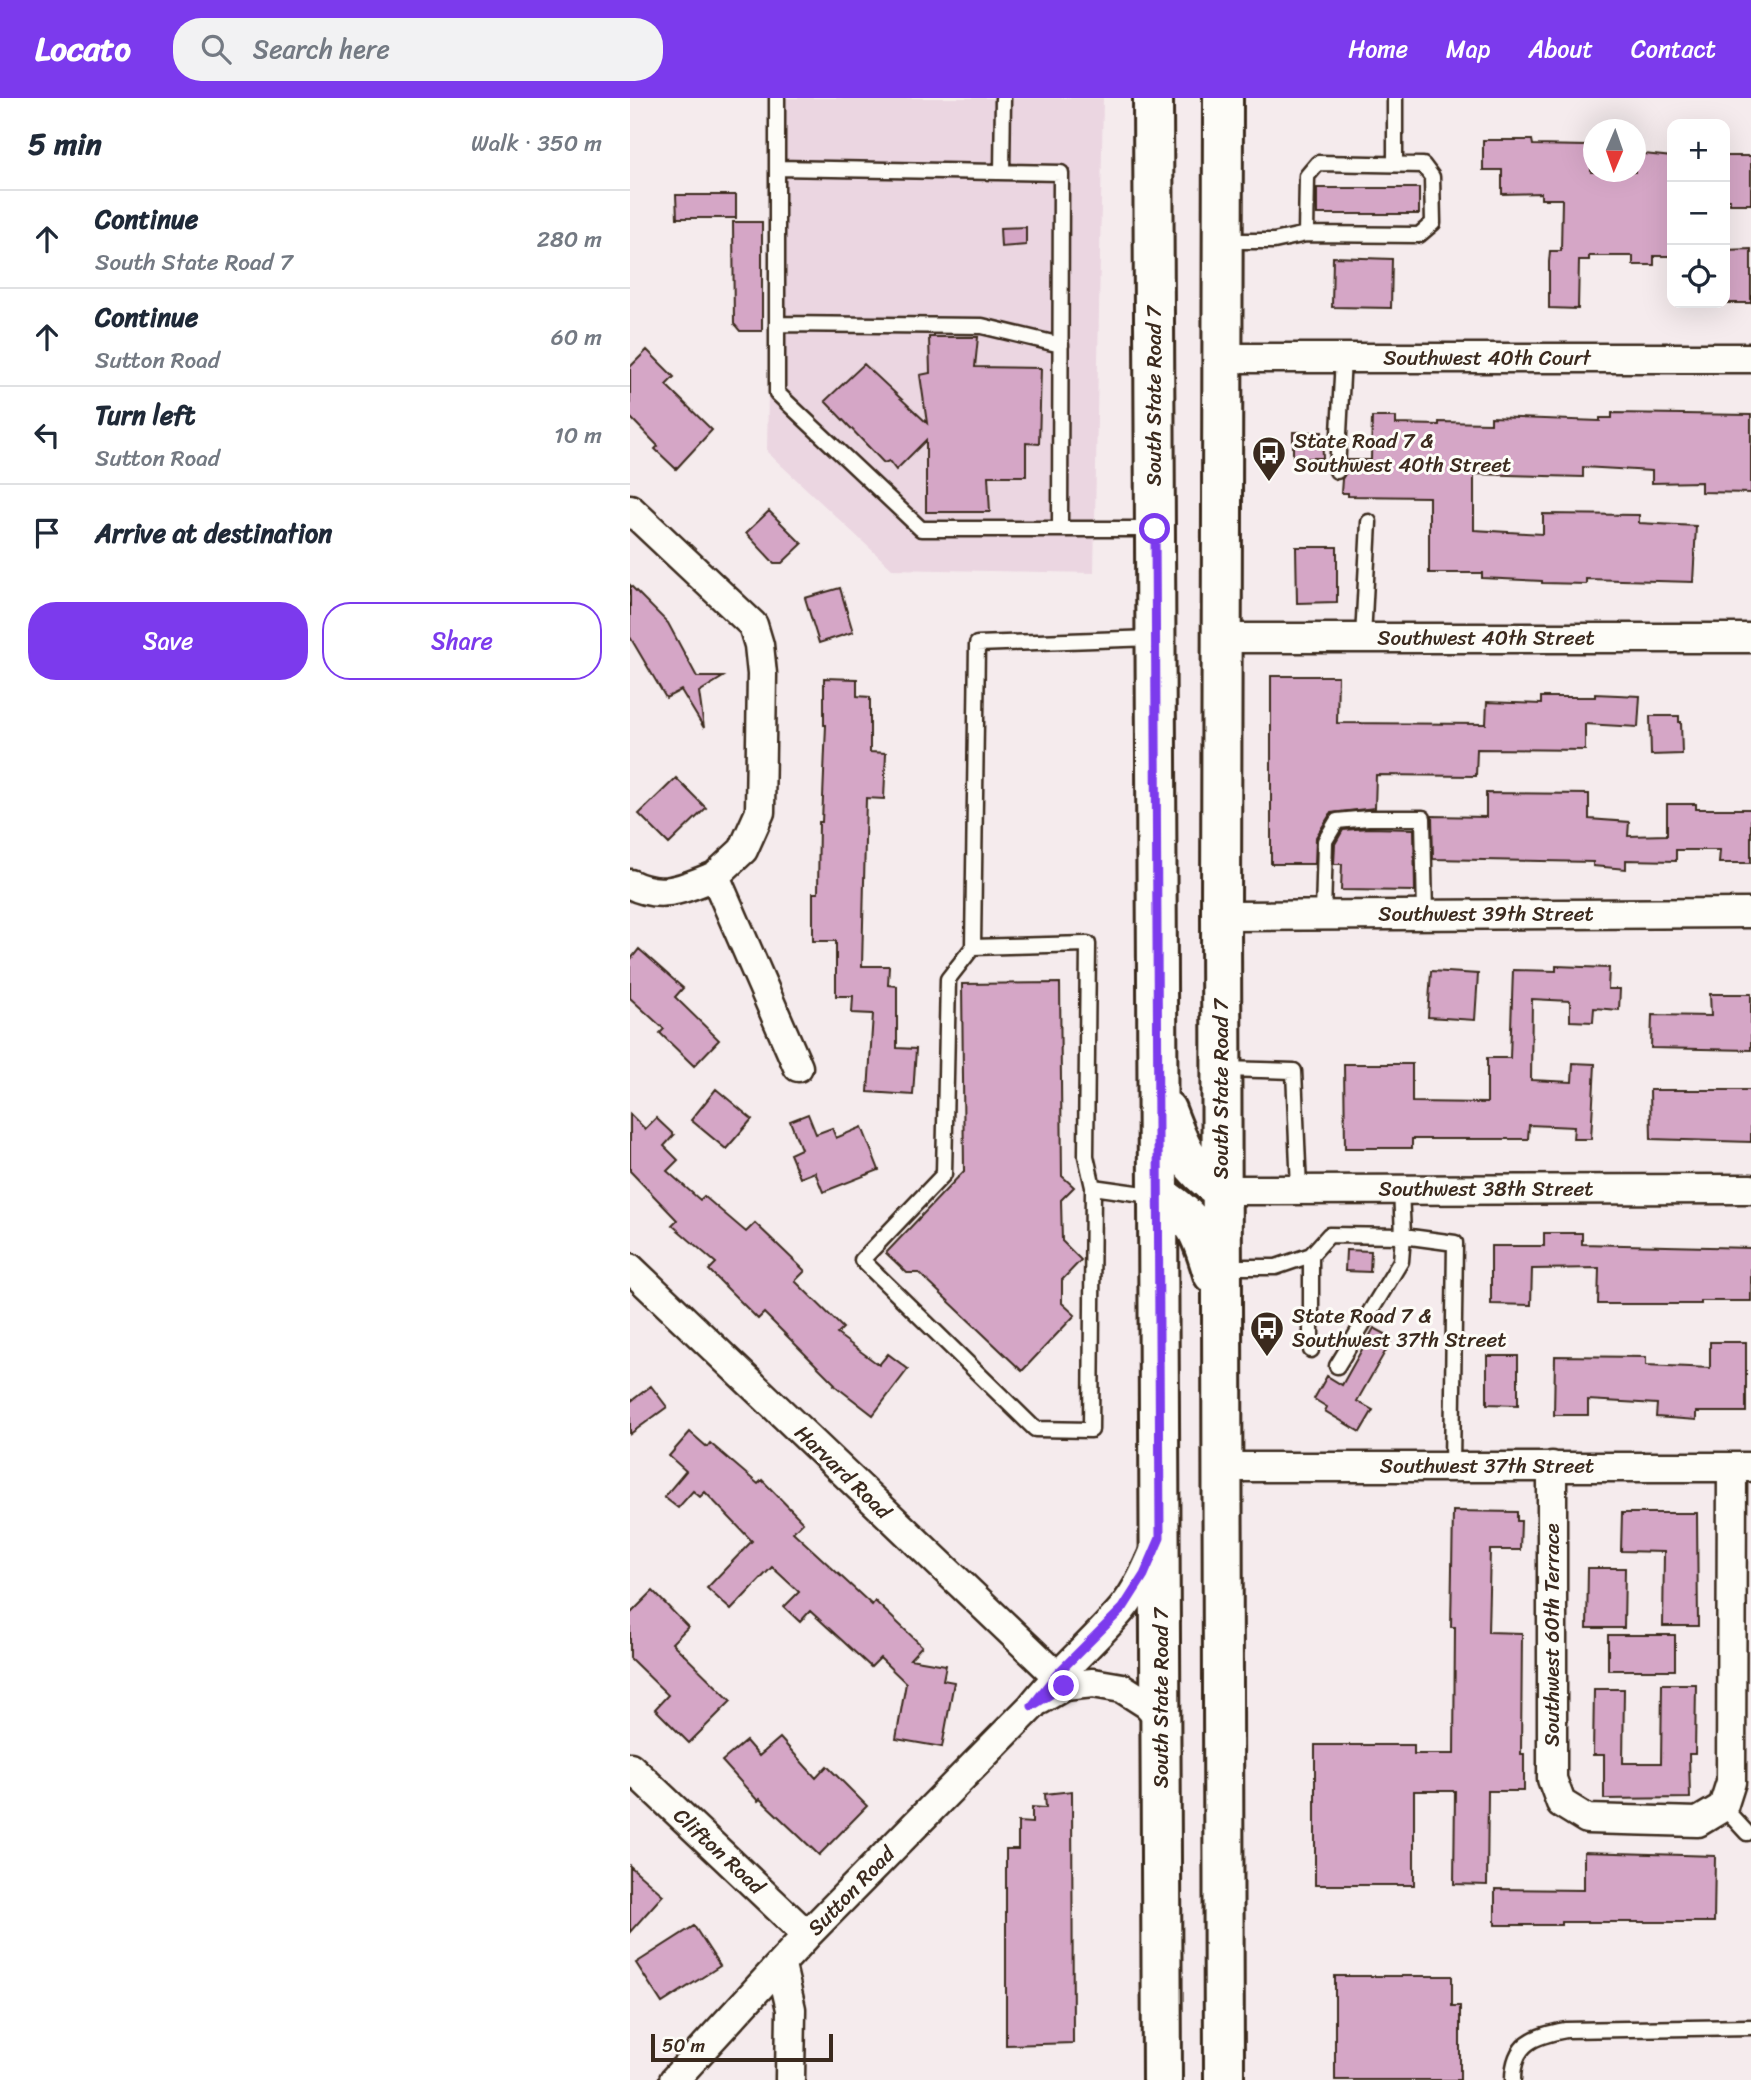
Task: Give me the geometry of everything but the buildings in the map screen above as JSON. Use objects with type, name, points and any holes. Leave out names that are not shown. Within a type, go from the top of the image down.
[{"type":"main road","name":"South State Road 7","points":[[1153,98],[1162,2080]]},
{"type":"main road","name":"South State Road 7","points":[[1223,98],[1220,916],[1224,2080]]},
{"type":"main road","points":[[1159,1092],[1182,1154],[1200,1175],[1221,1190]]},
{"type":"main road","points":[[1160,1196],[1180,1209],[1199,1231],[1221,1283]]},
{"type":"street","name":"Southwest 40th Court","points":[[1223,358],[1751,358]]},
{"type":"street","points":[[630,509],[752,625],[760,645],[762,674],[760,812],[743,850],[715,876],[676,892],[641,890],[630,884]]},
{"type":"street","name":"Southwest 40th Street","points":[[1222,638],[1751,639]]},
{"type":"street","points":[[715,876],[799,1068]]},
{"type":"street","name":"Southwest 39th Street","points":[[1220,916],[1751,913]]},
{"type":"street","name":"Southwest 38th Street","points":[[1221,1190],[1751,1189]]},
{"type":"street","name":"Harvard Road","points":[[630,1268],[1056,1675]]},
{"type":"street","name":"Southwest 37th Street","points":[[1222,1466],[1741,1467]]},
{"type":"street","name":"Southwest 60th Terrace","points":[[1552,1466],[1552,1779],[1560,1803],[1587,1819],[1698,1822],[1723,1807]]},
{"type":"street","points":[[1723,1807],[1736,1758],[1741,1467]]},
{"type":"street","name":"Sutton Road","points":[[674,2080],[807,1935],[1032,1706],[1056,1675],[1123,1608],[1144,1575],[1160,1538]]},
{"type":"street","name":"Sutton Road","points":[[1032,1706],[1064,1686],[1093,1683],[1122,1688],[1147,1703],[1160,1719]]},
{"type":"street","name":"Clifton Road","points":[[630,1767],[807,1935]]},
{"type":"street","points":[[781,1966],[791,2010],[790,2080]]},
{"type":"lane","points":[[777,98],[777,393],[921,529],[1155,529]]},
{"type":"lane","points":[[1002,172],[1003,98]]},
{"type":"lane","points":[[1395,98],[1395,163]]},
{"type":"lane","points":[[1223,241],[1273,241],[1307,234],[1419,234],[1433,223],[1432,177],[1423,165],[1318,163],[1307,176],[1307,234]]},
{"type":"lane","points":[[777,168],[1061,173],[1060,529]]},
{"type":"lane","points":[[778,324],[982,326],[1061,345]]},
{"type":"lane","points":[[1337,471],[1343,358]]},
{"type":"lane","points":[[1363,638],[1369,522]]},
{"type":"lane","points":[[973,947],[1088,944],[1086,1156],[1093,1187],[1091,1430],[1035,1429],[862,1260],[944,1174],[948,979],[973,947],[977,644],[1157,638]]},
{"type":"lane","points":[[1323,915],[1325,841],[1337,821],[1423,818],[1425,915]]},
{"type":"lane","points":[[1221,1069],[1294,1071],[1298,1189]]},
{"type":"lane","points":[[1093,1187],[1160,1196]]},
{"type":"lane","points":[[1337,1366],[1401,1261],[1401,1189]]},
{"type":"lane","points":[[1221,1283],[1311,1255],[1329,1235],[1403,1236],[1455,1243],[1452,1466]]},
{"type":"lane","points":[[1311,1255],[1311,1350]]},
{"type":"lane","points":[[1723,1807],[1746,1833]]},
{"type":"lane","points":[[1513,2080],[1513,2066],[1518,2053],[1527,2042],[1545,2034],[1566,2030],[1751,2026]]},
{"type":"shaded area","points":[[773,98],[1103,98],[1094,573],[892,569],[767,452]]},
{"type":"place","name":"State Road 7 & Southwest 40th Street","points":[[1269,483]]},
{"type":"place","name":"State Road 7 & Southwest 37th Street","points":[[1267,1358]]},
{"type":"route","points":[[1064,1686],[1032,1706],[1056,1675],[1123,1608],[1144,1575],[1160,1538],[1155,529]]}]
